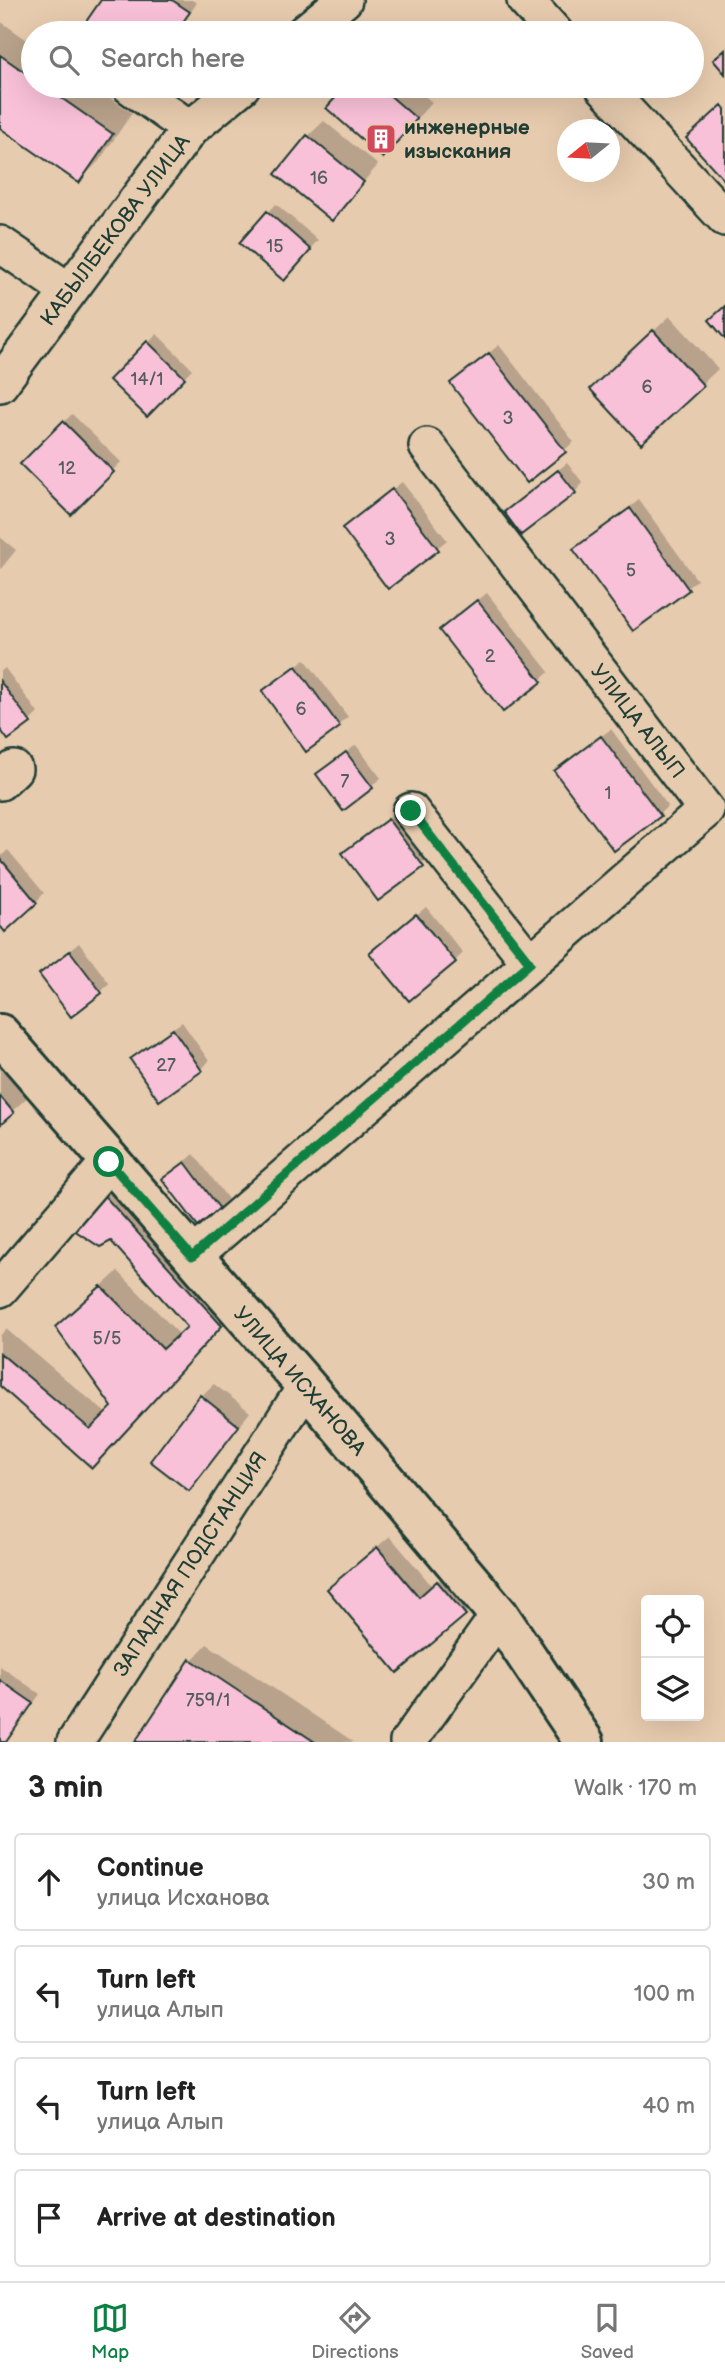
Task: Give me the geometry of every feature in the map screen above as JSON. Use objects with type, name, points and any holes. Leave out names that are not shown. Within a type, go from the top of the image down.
[{"type":"main road","name":"УЛИЦА ИСХАНОВА","points":[[0,1034],[306,1386],[499,1615],[584,1742]]},
{"type":"street","points":[[319,21],[344,0]]},
{"type":"street","points":[[525,0],[544,21]]},
{"type":"street","points":[[147,98],[190,129]]},
{"type":"street","name":"КАБЫЛБЕКОВА УЛИЦА","points":[[0,384],[190,129],[227,98]]},
{"type":"street","points":[[614,98],[725,218]]},
{"type":"street","points":[[0,244],[69,291]]},
{"type":"street","name":"УЛИЦА АЛЫП","points":[[192,1257],[706,810],[427,446]]},
{"type":"street","points":[[411,811],[530,963]]},
{"type":"street","points":[[0,1289],[109,1162]]},
{"type":"street","name":"ЗАПАДНАЯ ПОДСТАНЦИЯ","points":[[75,1742],[306,1386]]},
{"type":"street","points":[[408,1742],[499,1615]]},
{"type":"building","points":[[101,0],[172,0],[190,12],[184,21],[86,21]]},
{"type":"building","points":[[725,50],[725,74],[713,60]]},
{"type":"building","points":[[0,55],[21,70],[21,98],[61,98],[113,134],[79,183],[0,128]]},
{"type":"building","name":"инженерные изыскания","points":[[335,98],[393,98],[417,119],[383,158],[326,108]]},
{"type":"building","points":[[722,105],[725,109],[725,181],[686,138]]},
{"type":"building","points":[[307,135],[364,182],[332,221],[275,174]]},
{"type":"building","points":[[267,211],[311,250],[284,281],[239,243]]},
{"type":"building","points":[[725,306],[725,339],[709,320]]},
{"type":"building","points":[[653,330],[704,386],[641,444],[590,389]]},
{"type":"building","points":[[147,341],[185,378],[147,417],[109,380]]},
{"type":"building","points":[[489,353],[566,452],[527,483],[450,383]]},
{"type":"building","points":[[63,421],[114,472],[71,515],[20,464]]},
{"type":"building","points":[[558,470],[576,493],[521,535],[504,512]]},
{"type":"building","points":[[392,489],[439,550],[388,589],[342,528]]},
{"type":"building","points":[[630,508],[689,590],[633,631],[573,549]]},
{"type":"building","points":[[477,600],[542,682],[503,712],[439,630]]},
{"type":"building","points":[[296,666],[340,727],[306,752],[262,691]]},
{"type":"building","points":[[0,681],[31,723],[8,740],[0,729]]},
{"type":"building","points":[[601,736],[661,816],[614,851],[554,771]]},
{"type":"building","points":[[346,752],[373,788],[343,811],[316,774]]},
{"type":"building","points":[[388,819],[424,867],[378,901],[342,853]]},
{"type":"building","points":[[0,858],[37,903],[5,932],[0,926]]},
{"type":"building","points":[[416,914],[456,962],[409,1001],[369,953]]},
{"type":"building","points":[[70,951],[102,993],[71,1017],[39,974]]},
{"type":"building","points":[[173,1029],[202,1071],[159,1101],[130,1059]]},
{"type":"building","points":[[0,1096],[14,1113],[0,1125]]},
{"type":"building","points":[[185,1162],[220,1209],[198,1226],[162,1179]]},
{"type":"building","points":[[100,1191],[222,1326],[92,1468],[0,1386],[0,1353],[90,1429],[112,1407],[55,1327],[101,1286],[163,1349],[187,1327],[111,1241],[100,1247],[71,1228]]},
{"type":"building","points":[[200,1395],[239,1426],[189,1491],[150,1461]]},
{"type":"building","points":[[377,1547],[419,1597],[437,1581],[466,1615],[397,1673],[327,1589]]},
{"type":"building","points":[[190,1659],[315,1742],[135,1742]]},
{"type":"building","points":[[0,1680],[33,1703],[6,1742],[0,1742]]},
{"type":"place","name":"инженерные изыскания","points":[[381,139]]},
{"type":"route","points":[[109,1162],[192,1257],[530,963],[411,811]]}]
